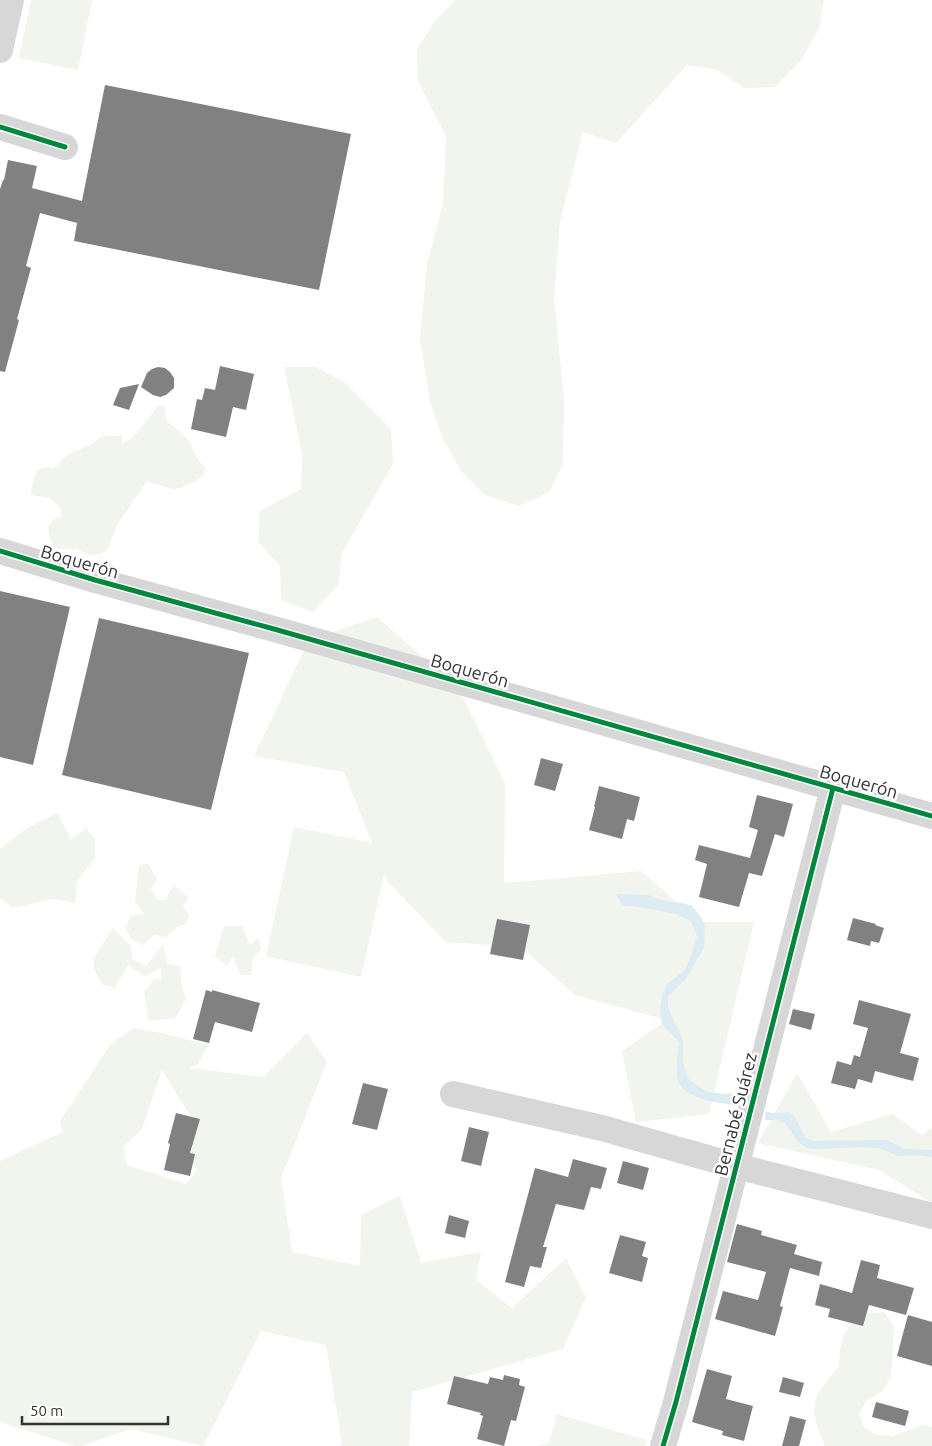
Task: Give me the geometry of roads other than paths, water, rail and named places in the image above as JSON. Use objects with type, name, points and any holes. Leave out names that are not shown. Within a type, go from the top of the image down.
[{"type":"street","points":[[0,50],[11,0]]},
{"type":"street","points":[[0,127],[65,147]]},
{"type":"street","name":"Boquerón","points":[[0,551],[95,580],[932,816]]},
{"type":"street","name":"Bernabé Suárez","points":[[663,1446],[676,1402],[833,788]]},
{"type":"street","points":[[453,1094],[602,1128],[736,1166],[932,1216]]}]
